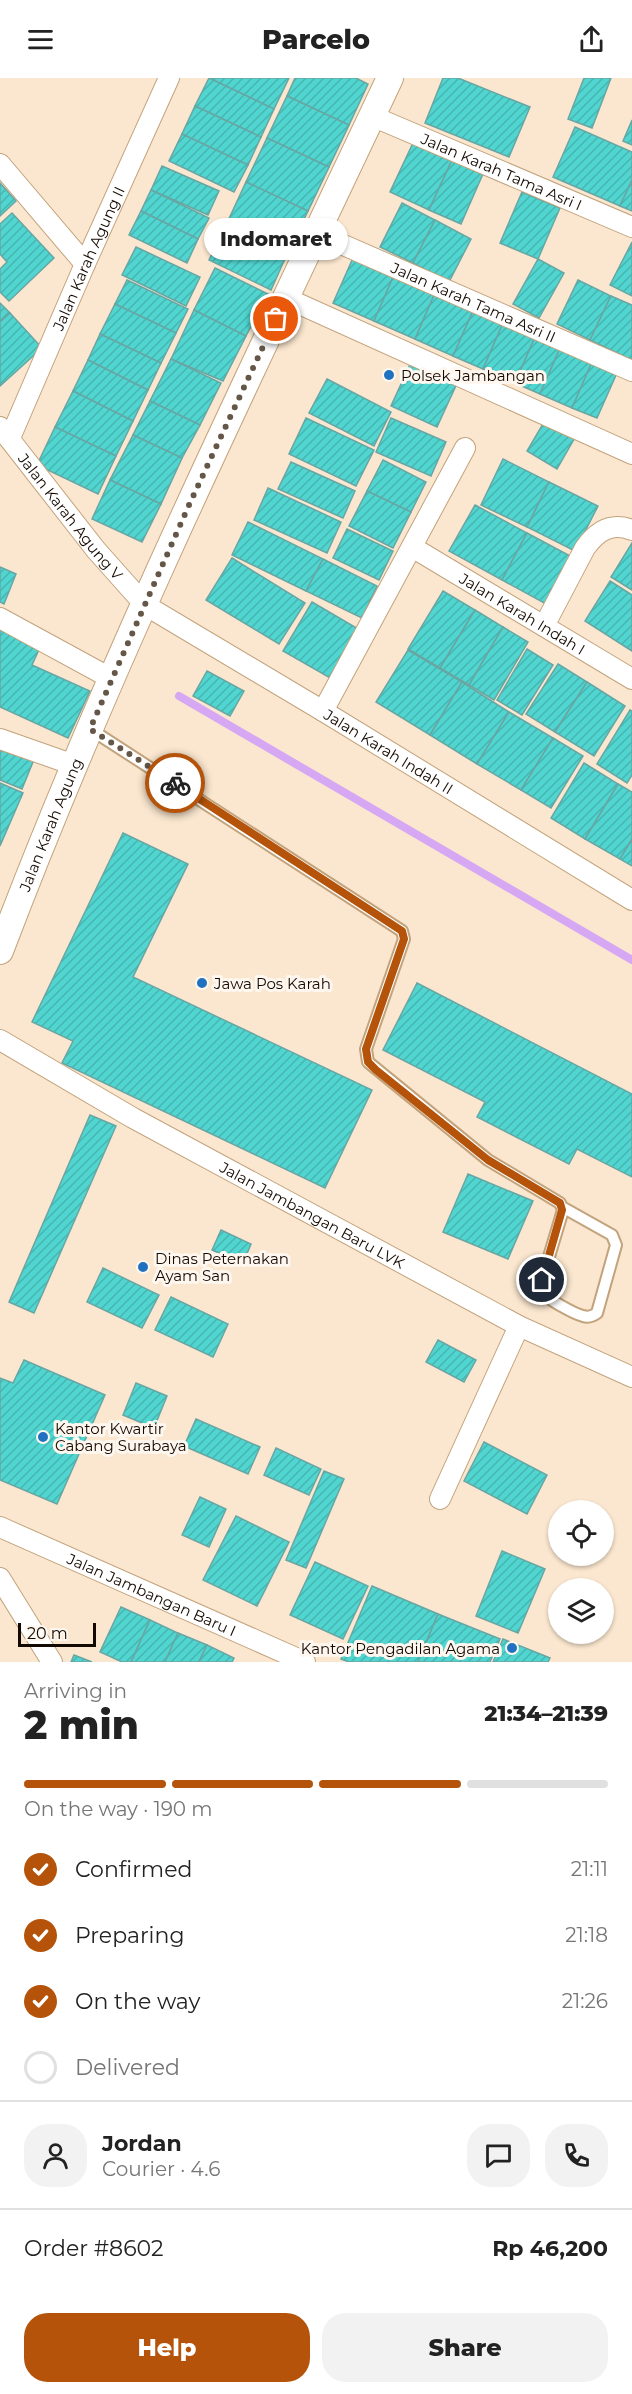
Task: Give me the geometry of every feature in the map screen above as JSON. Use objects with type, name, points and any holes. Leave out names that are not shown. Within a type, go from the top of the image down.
[{"type":"street","name":"Jalan Karah Agung II","points":[[5,432],[170,78]]},
{"type":"street","name":"Jalan Karah Agung","points":[[0,948],[74,765],[189,505],[390,78]]},
{"type":"street","name":"Jalan Karah Tama Asri I","points":[[372,116],[632,227]]},
{"type":"street","points":[[0,164],[85,264]]},
{"type":"street","name":"Jalan Karah Tama Asri II","points":[[316,233],[632,370]]},
{"type":"street","points":[[286,298],[632,454]]},
{"type":"street","name":"Jalan Karah Agung V","points":[[5,432],[96,550],[145,605]]},
{"type":"street","points":[[323,711],[465,448]]},
{"type":"street","points":[[544,626],[593,536],[610,527],[632,530]]},
{"type":"street","name":"Jalan Karah Indah I","points":[[412,547],[632,679]]},
{"type":"street","name":"Jalan Karah Indah II","points":[[145,605],[632,900]]},
{"type":"street","points":[[0,618],[112,680]]},
{"type":"street","points":[[0,739],[74,765]]},
{"type":"street","name":"Jalan Jambangan Baru LVK","points":[[0,1040],[133,1118],[519,1326],[632,1377]]},
{"type":"street","points":[[440,1498],[519,1326]]},
{"type":"street","name":"Jalan Jambangan Baru I","points":[[0,1527],[305,1662]]},
{"type":"street","points":[[0,1578],[52,1662]]},
{"type":"lane","points":[[90,729],[400,928],[404,939],[366,1049],[368,1062],[488,1160],[553,1198],[562,1207],[612,1235],[616,1245],[597,1313],[591,1317],[584,1317],[554,1302],[541,1290],[562,1207]]},
{"type":"building","points":[[209,78],[289,78],[274,109]]},
{"type":"building","points":[[209,78],[274,109],[261,137],[195,106]]},
{"type":"building","points":[[295,78],[356,78],[368,84],[349,125],[287,96]]},
{"type":"building","points":[[443,78],[458,78],[530,107],[509,157],[425,123]]},
{"type":"building","points":[[584,78],[611,78],[592,128],[568,119]]},
{"type":"building","points":[[287,96],[349,125],[329,167],[267,138]]},
{"type":"building","points":[[195,106],[261,137],[248,165],[182,134]]},
{"type":"building","points":[[632,120],[632,145],[623,141]]},
{"type":"building","points":[[575,127],[632,152],[632,180],[620,206],[553,177]]},
{"type":"building","points":[[182,134],[248,165],[234,192],[169,161]]},
{"type":"building","points":[[267,138],[329,167],[308,211],[246,182]]},
{"type":"building","points":[[413,143],[452,160],[429,210],[390,192]]},
{"type":"building","points":[[452,160],[483,174],[461,224],[429,210]]},
{"type":"building","points":[[162,166],[219,191],[208,215],[151,190]]},
{"type":"building","points":[[632,180],[632,211],[620,206]]},
{"type":"building","points":[[246,182],[308,211],[288,252],[227,223]]},
{"type":"building","points":[[0,183],[16,201],[0,216]]},
{"type":"building","points":[[151,190],[209,218],[198,239],[141,211]]},
{"type":"building","points":[[522,192],[560,208],[538,259],[500,243]]},
{"type":"building","points":[[402,203],[435,220],[413,263],[380,247]]},
{"type":"building","points":[[141,211],[198,239],[187,263],[129,235]]},
{"type":"building","points":[[12,213],[54,258],[9,301],[0,292],[0,269],[7,262],[0,254],[0,224]]},
{"type":"building","points":[[435,220],[471,239],[449,282],[413,263]]},
{"type":"building","points":[[227,223],[288,252],[271,290],[209,260]]},
{"type":"building","points":[[632,242],[632,296],[610,285]]},
{"type":"building","points":[[136,247],[200,277],[186,306],[122,275]]},
{"type":"building","points":[[353,258],[394,275],[374,321],[333,303]]},
{"type":"building","points":[[538,259],[564,273],[539,318],[513,304]]},
{"type":"building","points":[[215,268],[268,294],[246,336],[194,310]]},
{"type":"building","points":[[394,275],[435,293],[415,339],[374,321]]},
{"type":"building","points":[[127,280],[188,309],[176,333],[115,304]]},
{"type":"building","points":[[578,280],[611,296],[590,340],[557,324]]},
{"type":"building","points":[[435,293],[473,311],[453,356],[415,339]]},
{"type":"building","points":[[611,296],[632,305],[632,360],[590,340]]},
{"type":"building","points":[[0,303],[10,313],[0,322]]},
{"type":"building","points":[[115,304],[176,333],[161,363],[100,334]]},
{"type":"building","points":[[194,310],[246,336],[223,381],[171,359]]},
{"type":"building","points":[[473,311],[503,323],[483,369],[453,356]]},
{"type":"building","points":[[10,313],[42,348],[0,386],[0,322]]},
{"type":"building","points":[[503,323],[535,337],[515,383],[483,369]]},
{"type":"building","points":[[100,334],[161,363],[148,390],[88,360]]},
{"type":"building","points":[[535,337],[560,348],[540,394],[515,383]]},
{"type":"building","points":[[560,348],[592,362],[572,408],[540,394]]},
{"type":"building","points":[[413,358],[459,379],[437,427],[391,406]]},
{"type":"building","points":[[171,359],[221,383],[200,425],[150,401]]},
{"type":"building","points":[[88,360],[148,390],[133,421],[73,391]]},
{"type":"building","points":[[592,362],[617,373],[597,418],[572,408]]},
{"type":"building","points":[[327,379],[391,412],[374,446],[309,413]]},
{"type":"building","points":[[73,391],[133,421],[116,456],[55,427]]},
{"type":"building","points":[[150,401],[200,425],[182,458],[133,435]]},
{"type":"building","points":[[547,417],[577,434],[557,469],[527,451]]},
{"type":"building","points":[[306,418],[374,450],[356,486],[289,454]]},
{"type":"building","points":[[391,418],[446,442],[431,476],[376,452]]},
{"type":"building","points":[[55,427],[116,456],[98,494],[37,465]]},
{"type":"building","points":[[133,435],[182,458],[161,504],[110,480]]},
{"type":"building","points":[[503,459],[549,482],[527,527],[481,505]]},
{"type":"building","points":[[383,460],[426,482],[411,512],[367,491]]},
{"type":"building","points":[[291,462],[355,491],[343,518],[278,489]]},
{"type":"building","points":[[110,480],[161,504],[142,542],[92,519]]},
{"type":"building","points":[[549,482],[598,506],[575,551],[527,527]]},
{"type":"building","points":[[268,488],[341,522],[327,553],[254,520]]},
{"type":"building","points":[[367,491],[411,512],[393,548],[349,526]]},
{"type":"building","points":[[475,505],[527,533],[502,580],[449,551]]},
{"type":"building","points":[[248,522],[323,559],[306,591],[232,555]]},
{"type":"building","points":[[347,529],[393,551],[379,580],[333,558]]},
{"type":"building","points":[[527,533],[574,558],[548,605],[502,580]]},
{"type":"building","points":[[632,543],[632,590],[611,577]]},
{"type":"building","points":[[232,558],[305,603],[279,644],[206,600]]},
{"type":"building","points":[[323,559],[377,586],[362,618],[306,591]]},
{"type":"building","points":[[0,567],[16,574],[4,604],[0,602]]},
{"type":"building","points":[[610,581],[632,595],[632,651],[585,621]]},
{"type":"building","points":[[443,591],[475,610],[440,668],[408,649]]},
{"type":"building","points":[[312,602],[360,630],[332,679],[283,651]]},
{"type":"building","points":[[475,610],[503,627],[469,685],[440,668]]},
{"type":"building","points":[[0,626],[41,645],[32,665],[90,691],[68,738],[0,707]]},
{"type":"building","points":[[503,627],[528,642],[494,700],[469,685]]},
{"type":"building","points":[[527,649],[553,665],[522,715],[497,700]]},
{"type":"building","points":[[408,650],[462,682],[430,735],[376,702]]},
{"type":"building","points":[[558,664],[587,682],[555,732],[526,714]]},
{"type":"building","points":[[207,671],[244,691],[230,716],[193,696]]},
{"type":"building","points":[[462,682],[509,712],[477,764],[430,735]]},
{"type":"building","points":[[587,682],[625,706],[594,756],[555,732]]},
{"type":"building","points":[[630,710],[632,711],[632,775],[627,783],[597,764]]},
{"type":"building","points":[[509,712],[553,738],[521,790],[477,764]]},
{"type":"building","points":[[553,738],[583,756],[551,808],[521,790]]},
{"type":"building","points":[[0,743],[35,757],[22,789],[0,780]]},
{"type":"building","points":[[584,763],[618,784],[585,839],[551,818]]},
{"type":"building","points":[[0,783],[23,793],[0,846]]},
{"type":"building","points":[[618,784],[632,792],[632,839],[620,859],[585,839]]},
{"type":"building","points":[[123,833],[188,864],[133,977],[372,1090],[325,1188],[62,1063],[73,1041],[32,1022]]},
{"type":"building","points":[[632,839],[632,866],[620,859]]},
{"type":"building","points":[[417,983],[632,1094],[632,1177],[577,1149],[569,1164],[477,1117],[485,1102],[383,1050]]},
{"type":"building","points":[[90,1115],[116,1126],[34,1313],[9,1302]]},
{"type":"building","points":[[468,1174],[533,1201],[508,1259],[443,1232]]},
{"type":"building","points":[[221,1230],[251,1244],[243,1263],[212,1250]]},
{"type":"building","points":[[103,1268],[159,1295],[142,1328],[87,1302]]},
{"type":"building","points":[[171,1297],[228,1324],[213,1357],[155,1330]]},
{"type":"building","points":[[438,1340],[476,1360],[464,1382],[426,1362]]},
{"type":"building","name":"Kantor Kwartir Cabang Surabaya","points":[[24,1360],[105,1395],[57,1504],[0,1480],[0,1378],[13,1383]]},
{"type":"building","points":[[136,1383],[167,1396],[154,1428],[123,1415]]},
{"type":"building","points":[[196,1419],[260,1447],[248,1474],[184,1446]]},
{"type":"building","points":[[484,1442],[547,1475],[527,1514],[464,1481]]},
{"type":"building","points":[[276,1448],[321,1469],[309,1495],[264,1475]]},
{"type":"building","points":[[324,1471],[344,1479],[306,1568],[286,1560]]},
{"type":"building","points":[[200,1497],[226,1509],[209,1547],[182,1535]]},
{"type":"building","points":[[236,1516],[289,1542],[257,1606],[203,1580]]},
{"type":"building","points":[[502,1551],[545,1569],[518,1633],[476,1616]]},
{"type":"building","points":[[315,1562],[368,1586],[343,1639],[290,1615]]},
{"type":"building","points":[[372,1586],[438,1614],[418,1662],[349,1662],[341,1659]]},
{"type":"building","points":[[121,1607],[150,1620],[131,1662],[122,1662],[100,1652]]},
{"type":"building","points":[[438,1614],[500,1639],[490,1662],[418,1662]]},
{"type":"building","points":[[150,1620],[178,1633],[165,1662],[131,1662]]},
{"type":"building","points":[[178,1633],[207,1645],[199,1662],[165,1662]]},
{"type":"building","name":"Kantor Pengadilan Agama","points":[[503,1639],[550,1658],[548,1662],[493,1662]]},
{"type":"building","points":[[207,1645],[234,1658],[232,1662],[199,1662]]},
{"type":"building","points":[[74,1655],[92,1662],[71,1662]]},
{"type":"waterway","points":[[179,696],[632,960]]},
{"type":"way so far","points":[[175,783],[90,729],[189,505],[276,319]]},
{"type":"place","name":"Indomaret","points":[[276,319]]},
{"type":"place","name":"Polsek Jambangan","points":[[389,375]]},
{"type":"place","name":"Jawa Pos Karah","points":[[202,983]]},
{"type":"place","name":"Dinas Peternakan Ayam San","points":[[143,1267]]},
{"type":"place","name":"Kantor Kwartir Cabang Surabaya","points":[[43,1437]]},
{"type":"place","name":"Kantor Pengadilan Agama","points":[[512,1648]]},
{"type":"route","points":[[175,783],[400,928],[404,939],[366,1049],[366,1058],[376,1070],[488,1160],[560,1203],[562,1210],[542,1280]]}]
